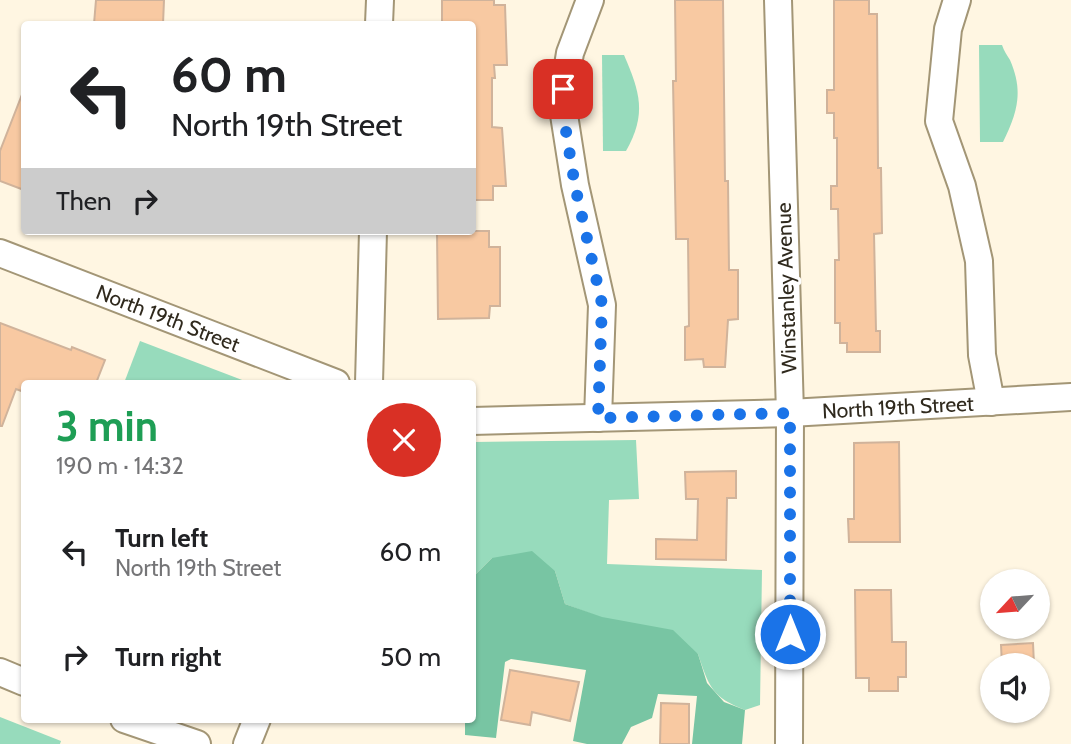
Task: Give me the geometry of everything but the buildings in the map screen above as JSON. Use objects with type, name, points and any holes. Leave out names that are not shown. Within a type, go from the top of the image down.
[{"type":"street","points":[[379,21],[380,0]]},
{"type":"street","points":[[590,0],[570,53],[562,102],[575,186],[602,304],[598,418]]},
{"type":"street","name":"Winstanley Avenue","points":[[778,0],[790,413],[789,744]]},
{"type":"street","points":[[957,0],[948,29],[939,121],[962,186],[979,261],[982,355],[991,402]]},
{"type":"street","points":[[369,380],[373,235]]},
{"type":"street","name":"North 19th Street","points":[[0,253],[328,380]]},
{"type":"street","name":"North 19th Street","points":[[476,421],[790,413],[1071,397]]},
{"type":"street","points":[[0,672],[21,681]]},
{"type":"street","points":[[136,723],[197,744]]},
{"type":"street","points":[[247,744],[255,723]]},
{"type":"green space","points":[[979,45],[1002,45],[1017,82],[1015,112],[1003,142],[980,142]]},
{"type":"green space","points":[[602,55],[624,55],[637,92],[637,126],[626,151],[603,151]]},
{"type":"green space","points":[[140,341],[242,380],[125,380]]},
{"type":"green space","points":[[636,440],[639,499],[609,500],[607,564],[762,570],[760,705],[745,710],[725,700],[713,690],[698,654],[565,604],[555,571],[492,558],[476,574],[476,442]]},
{"type":"green space","points":[[532,551],[555,571],[565,604],[602,617],[673,630],[698,654],[707,683],[724,702],[745,710],[742,744],[692,744],[697,696],[658,694],[652,718],[631,727],[622,744],[587,744],[573,741],[586,670],[511,659],[505,662],[496,738],[465,735],[465,723],[476,723],[476,574],[492,558]]},
{"type":"green space","points":[[0,717],[61,741],[60,744],[0,744]]},
{"type":"route","points":[[563,89],[562,102],[575,186],[602,304],[598,418],[790,413],[790,634]]}]
